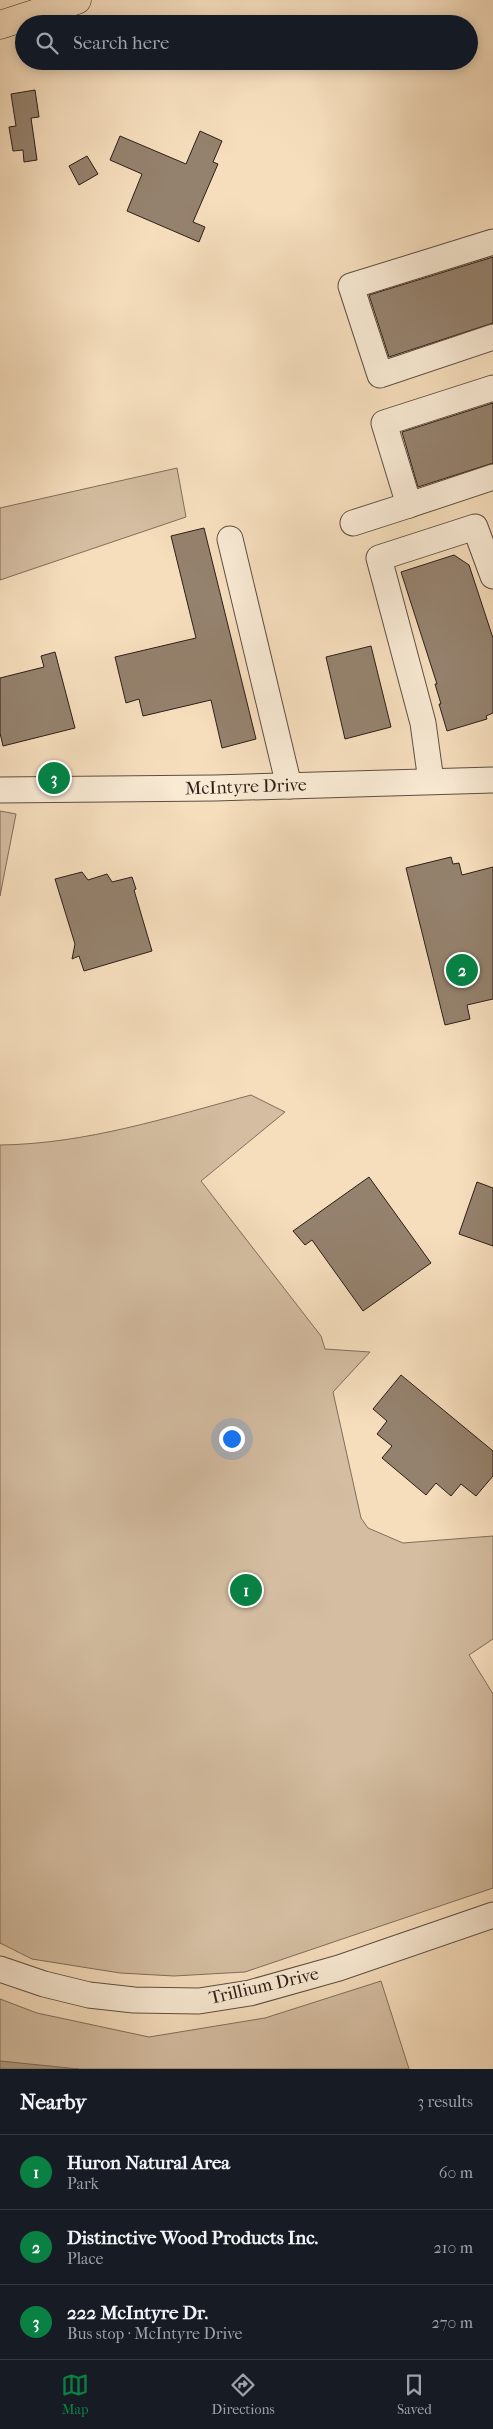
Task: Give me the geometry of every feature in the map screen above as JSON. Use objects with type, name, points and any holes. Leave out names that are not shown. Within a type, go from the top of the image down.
[{"type":"main road","points":[[31,15],[77,0]]},
{"type":"main road","points":[[0,25],[15,20]]},
{"type":"street","points":[[493,242],[351,286],[380,374],[493,337]]},
{"type":"street","points":[[409,505],[384,423],[493,388]]},
{"type":"street","points":[[354,523],[493,477]]},
{"type":"street","points":[[431,782],[423,723],[379,558],[475,527],[493,576]]},
{"type":"street","points":[[230,539],[289,786]]},
{"type":"street","name":"McIntyre Drive","points":[[0,790],[289,786],[493,780]]},
{"type":"street","name":"Trillium Drive","points":[[0,1969],[44,1984],[89,1996],[134,2000],[199,2001],[250,1993],[339,1968],[493,1916]]},
{"type":"shaded area","points":[[177,468],[186,517],[0,580],[0,508]]},
{"type":"shaded area","points":[[0,811],[16,814],[0,896]]},
{"type":"shaded area","points":[[251,1095],[285,1112],[201,1181],[321,1336],[325,1349],[370,1352],[333,1392],[361,1518],[368,1528],[403,1543],[493,1536],[493,1639],[469,1655],[493,1694],[493,1888],[245,1972],[174,1976],[120,1973],[32,1959],[0,1943],[0,1145],[64,1140],[96,1135]]},
{"type":"shaded area","points":[[381,1981],[409,2069],[0,2069],[0,1999],[37,2013],[149,2037],[265,2018]]},
{"type":"shaded area","points":[[0,2061],[79,2069],[0,2069]]},
{"type":"building","points":[[35,90],[39,117],[31,118],[37,160],[24,162],[23,150],[13,151],[9,127],[16,126],[11,94]]},
{"type":"building","points":[[200,131],[222,141],[213,162],[218,164],[193,222],[205,227],[199,242],[127,211],[142,174],[110,160],[120,136],[186,164]]},
{"type":"building","points":[[87,156],[98,174],[79,185],[69,166]]},
{"type":"building","points":[[493,257],[493,323],[389,357],[369,295]]},
{"type":"building","points":[[493,403],[493,463],[418,487],[402,432]]},
{"type":"building","points":[[204,528],[256,739],[222,748],[211,700],[143,716],[139,699],[126,703],[115,657],[196,638],[171,536]]},
{"type":"building","points":[[454,555],[469,565],[493,638],[493,713],[486,716],[487,719],[447,731],[439,704],[441,704],[435,684],[437,684],[401,572]]},
{"type":"building","points":[[371,646],[391,727],[345,739],[326,657]]},
{"type":"building","points":[[55,652],[75,728],[3,746],[0,733],[0,678],[44,667],[41,656]]},
{"type":"building","points":[[451,857],[453,864],[459,863],[462,875],[493,867],[493,999],[467,1005],[470,1019],[445,1025],[406,868]]},
{"type":"building","points":[[82,872],[88,880],[107,874],[112,882],[132,877],[152,951],[84,971],[79,956],[72,959],[75,944],[55,879]]},
{"type":"building","points":[[369,1177],[431,1263],[363,1311],[312,1240],[305,1245],[293,1231]]},
{"type":"building","points":[[477,1182],[493,1188],[493,1246],[459,1234]]},
{"type":"building","points":[[401,1375],[493,1451],[493,1476],[476,1496],[461,1484],[451,1496],[436,1483],[426,1495],[382,1458],[392,1446],[377,1434],[387,1421],[373,1409]]},
{"type":"place","name":"222 McIntyre Dr.","points":[[54,778]]},
{"type":"place","name":"Distinctive Wood Products Inc.","points":[[462,970]]},
{"type":"place","name":"Huron Natural Area","points":[[246,1590]]}]
